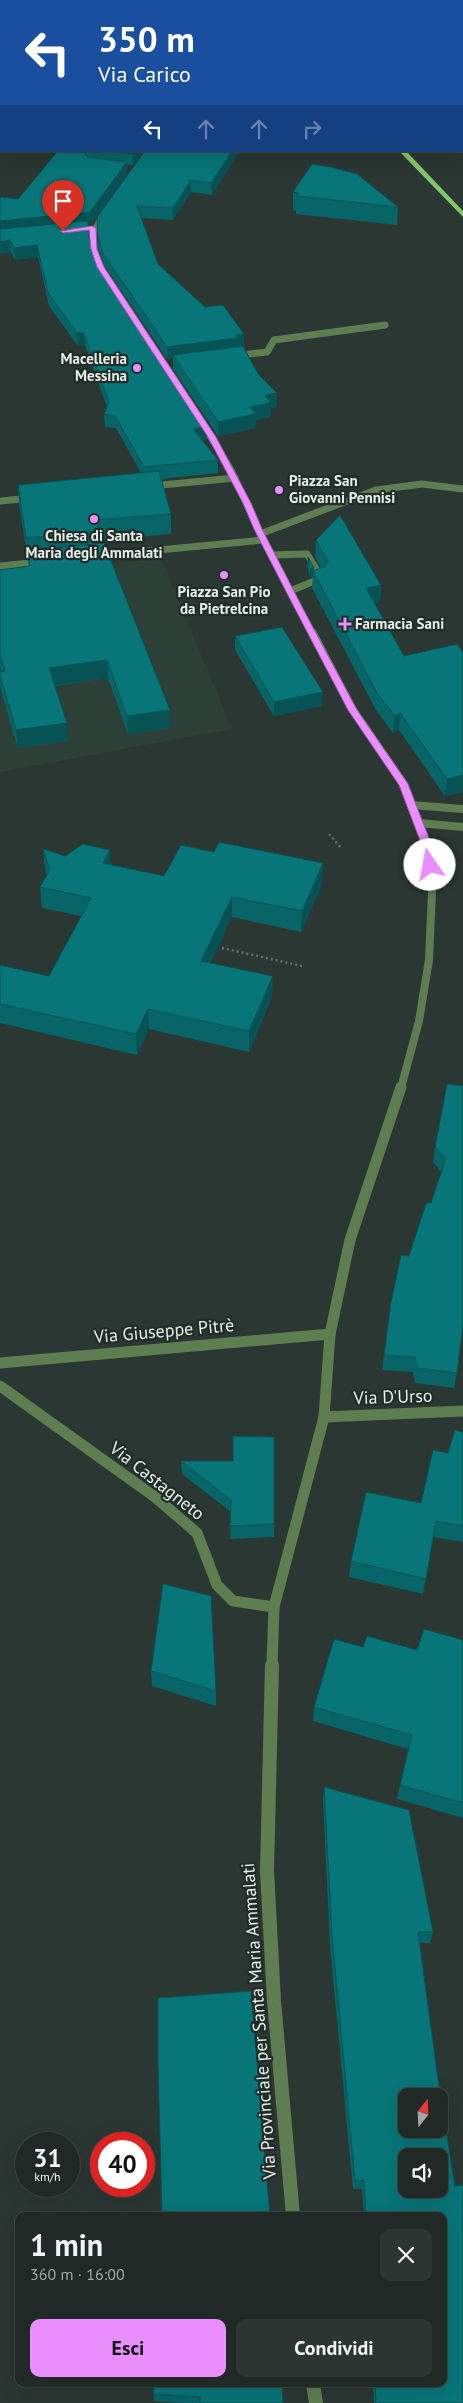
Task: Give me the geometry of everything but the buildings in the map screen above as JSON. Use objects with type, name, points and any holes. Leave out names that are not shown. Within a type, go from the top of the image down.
[{"type":"main road","points":[[403,152],[463,215]]},
{"type":"main road","points":[[412,152],[463,210]]},
{"type":"street","points":[[105,275],[94,249],[89,229],[108,206]]},
{"type":"street","points":[[229,357],[267,352],[274,340],[384,325]]},
{"type":"street","name":"Via Provinciale per Santa Maria Ammalati","points":[[194,411],[212,437],[234,478],[271,555],[353,710],[404,784],[429,851],[432,892],[429,960],[419,1021],[400,1092],[350,1240],[330,1334],[324,1417],[274,1607],[266,1871],[274,2001],[293,2212]]},
{"type":"street","points":[[147,486],[234,478]]},
{"type":"street","points":[[89,557],[262,537],[376,490],[422,484],[463,488]]},
{"type":"street","points":[[0,501],[39,497]]},
{"type":"street","points":[[271,555],[307,554],[322,578],[290,591]]},
{"type":"street","points":[[0,566],[49,561]]},
{"type":"street","points":[[411,805],[463,809]]},
{"type":"street","points":[[418,822],[463,827]]},
{"type":"street","name":"Via Giuseppe Pitrè","points":[[0,1363],[330,1334]]},
{"type":"street","name":"Via Castagneto","points":[[0,1386],[155,1497],[198,1533],[216,1585],[233,1601],[274,1607]]},
{"type":"street","name":"Via D'Urso","points":[[324,1417],[463,1411]]},
{"type":"street","points":[[313,2387],[316,2403]]},
{"type":"path","points":[[329,834],[342,849]]},
{"type":"path","points":[[222,948],[302,966]]},
{"type":"shaded area","points":[[161,558],[232,729],[0,772],[0,576]]},
{"type":"place","name":"Macelleria Messina","points":[[137,368]]},
{"type":"place","name":"Piazza San Giovanni Pennisi","points":[[279,490]]},
{"type":"place","name":"Chiesa di Santa Maria degli Ammalati","points":[[94,519]]},
{"type":"place","name":"Piazza San Pio da Pietrelcina","points":[[224,575]]},
{"type":"place","name":"Farmacia Sani","points":[[345,624]]},
{"type":"route","points":[[63,231],[92,228],[94,249],[100,267],[212,437],[231,470],[258,529],[353,710],[404,784],[429,851],[430,865]]}]
